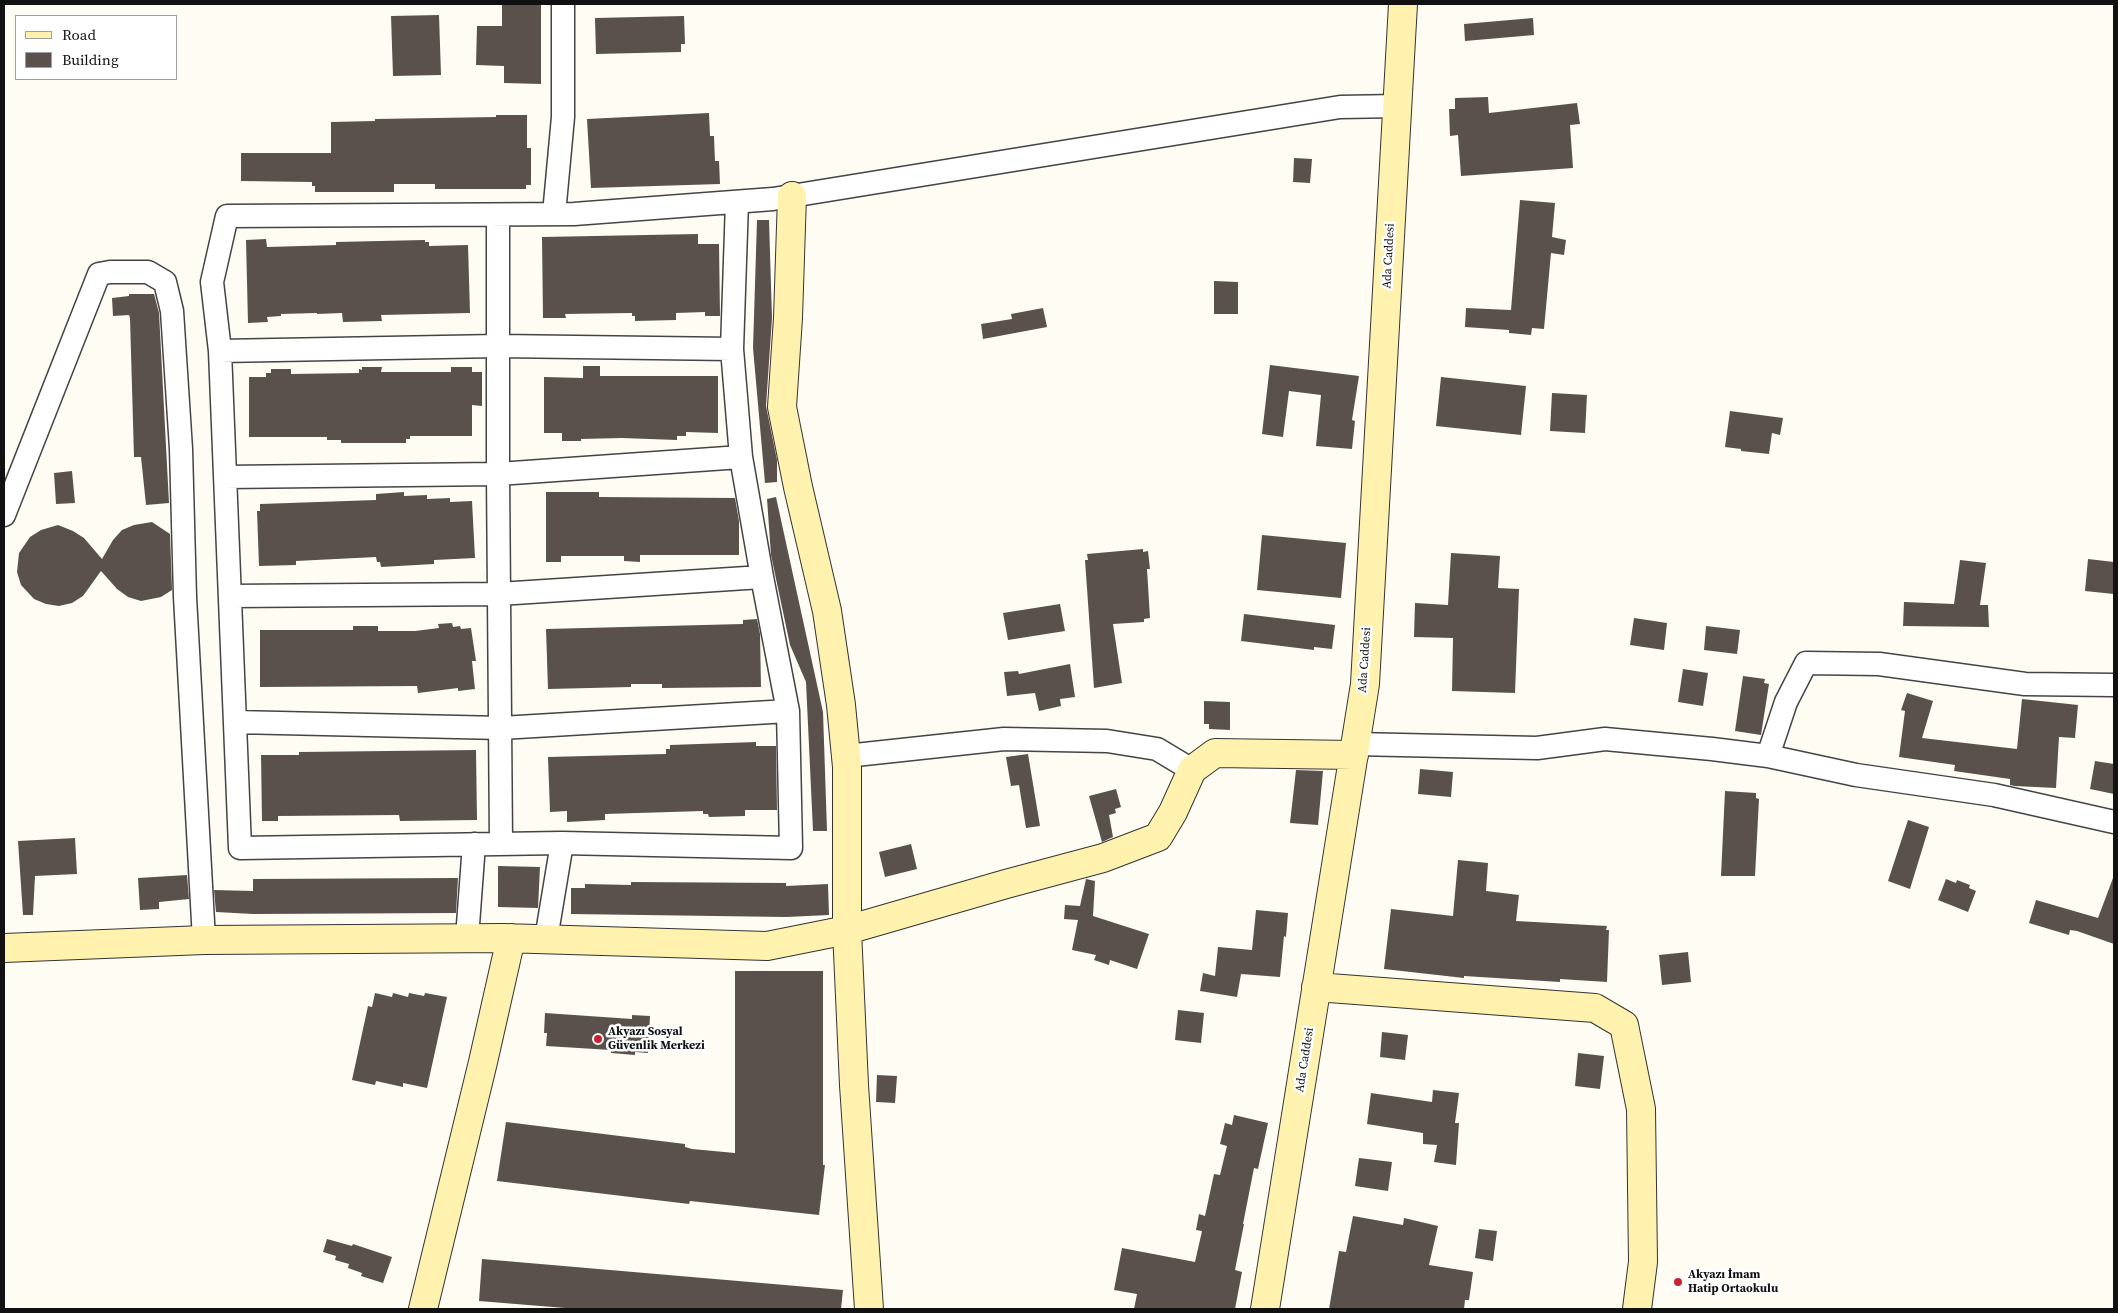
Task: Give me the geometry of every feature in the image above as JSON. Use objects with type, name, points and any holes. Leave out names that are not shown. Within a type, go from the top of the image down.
[{"type":"main road","name":"Ada Caddesi","points":[[1265,1309],[1365,684],[1403,4]]},
{"type":"main road","points":[[792,196],[788,318],[782,407],[798,487],[827,611],[841,705],[846,756],[847,930],[854,1085],[869,1309]]},
{"type":"main road","points":[[4,948],[204,940],[467,938],[766,946],[847,930],[1103,858],[1158,837],[1174,812],[1192,770],[1215,753],[1355,750]]},
{"type":"main road","points":[[423,1309],[484,1062],[511,938]]},
{"type":"main road","points":[[1316,987],[1595,1008],[1624,1025],[1641,1108],[1643,1262],[1637,1309]]},
{"type":"street","points":[[554,214],[563,117],[563,4]]},
{"type":"street","points":[[737,202],[732,349],[741,457],[788,711],[791,848],[562,844],[240,848],[220,351],[212,282],[227,216],[554,214],[737,202],[792,196],[1340,107],[1398,106]]},
{"type":"street","points":[[498,215],[501,844]]},
{"type":"street","points":[[4,515],[99,274],[110,272],[148,272],[165,282],[172,311],[180,439],[185,597],[204,940]]},
{"type":"street","points":[[220,351],[498,346],[732,349]]},
{"type":"street","points":[[225,477],[498,474],[741,457]]},
{"type":"street","points":[[230,596],[499,594],[762,577]]},
{"type":"street","points":[[1768,756],[1786,702],[1806,663],[1878,664],[2026,684],[2114,685]]},
{"type":"street","points":[[235,722],[501,728],[788,711]]},
{"type":"street","points":[[846,756],[1004,738],[1107,741],[1157,749],[1192,770]]},
{"type":"street","points":[[1355,750],[1537,748],[1605,739],[1768,756],[1856,774],[1994,795],[2114,822]]},
{"type":"street","points":[[467,938],[474,844]]},
{"type":"street","points":[[546,939],[562,844]]},
{"type":"building","points":[[502,4],[541,4],[541,84],[504,83],[504,66],[476,65],[477,26],[502,26]]},
{"type":"building","points":[[439,15],[441,75],[393,76],[391,16]]},
{"type":"building","points":[[684,16],[685,44],[681,44],[681,52],[596,54],[595,18]]},
{"type":"building","points":[[1533,18],[1534,35],[1465,41],[1464,24]]},
{"type":"building","points":[[1488,97],[1489,113],[1577,103],[1580,124],[1570,125],[1573,168],[1461,176],[1458,135],[1450,136],[1449,109],[1455,109],[1455,98]]},
{"type":"building","points":[[709,113],[710,136],[714,136],[715,161],[719,161],[720,184],[591,188],[587,119]]},
{"type":"building","points":[[496,115],[527,115],[527,148],[531,148],[531,185],[526,185],[526,189],[435,189],[435,184],[394,184],[394,192],[315,192],[315,186],[312,186],[312,182],[241,181],[241,153],[331,153],[331,122],[375,121],[375,119],[496,117]]},
{"type":"building","points":[[1294,158],[1312,159],[1310,183],[1293,182]]},
{"type":"building","points":[[1520,200],[1555,203],[1552,237],[1566,240],[1564,255],[1551,253],[1544,329],[1532,328],[1531,335],[1509,333],[1509,330],[1465,327],[1466,308],[1511,310]]},
{"type":"building","points":[[757,220],[769,220],[772,318],[766,406],[777,460],[777,482],[765,483],[753,348]]},
{"type":"building","points":[[698,234],[698,244],[719,244],[720,316],[705,316],[705,312],[676,313],[676,320],[635,321],[635,316],[632,316],[632,313],[565,314],[566,318],[543,318],[542,237]]},
{"type":"building","points":[[266,239],[267,247],[336,245],[336,242],[425,240],[425,242],[429,242],[429,246],[468,245],[470,313],[381,315],[382,321],[343,322],[342,313],[281,314],[281,316],[267,317],[268,322],[248,323],[246,240]]},
{"type":"building","points":[[1214,281],[1238,282],[1238,314],[1214,314]]},
{"type":"building","points":[[129,294],[154,294],[159,313],[169,503],[146,505],[141,457],[134,457],[130,318],[129,315],[113,316],[112,298],[129,296]]},
{"type":"building","points":[[1043,308],[1047,327],[983,339],[981,324],[1012,319],[1011,314]]},
{"type":"building","points":[[1270,365],[1359,376],[1352,420],[1355,421],[1352,449],[1316,446],[1321,395],[1289,391],[1283,437],[1262,434]]},
{"type":"building","points":[[583,366],[600,366],[600,376],[718,376],[718,433],[686,432],[686,436],[677,436],[677,440],[622,438],[562,441],[562,433],[544,433],[544,377],[583,378]]},
{"type":"building","points":[[362,367],[382,367],[381,372],[451,372],[451,367],[472,367],[472,372],[482,372],[482,406],[472,405],[472,436],[410,436],[410,439],[406,439],[406,443],[341,443],[341,440],[327,440],[327,437],[249,437],[249,377],[266,377],[266,373],[271,373],[271,369],[291,369],[291,374],[359,373],[359,369],[362,370]]},
{"type":"building","points":[[1441,377],[1526,386],[1521,435],[1436,426]]},
{"type":"building","points":[[1552,393],[1587,395],[1585,433],[1550,431]]},
{"type":"building","points":[[1730,411],[1783,418],[1780,435],[1772,433],[1769,454],[1725,447]]},
{"type":"building","points":[[72,471],[75,503],[56,504],[54,473]]},
{"type":"building","points":[[404,492],[404,496],[427,495],[427,499],[450,498],[450,502],[472,501],[475,558],[434,560],[434,564],[381,567],[376,557],[296,561],[296,565],[259,566],[257,511],[260,511],[260,504],[376,500],[376,494]]},
{"type":"building","points":[[546,492],[599,492],[599,497],[735,498],[739,521],[739,555],[640,555],[640,562],[624,561],[624,556],[561,556],[561,562],[546,562]]},
{"type":"building","points":[[776,497],[823,712],[827,831],[813,831],[806,682],[790,645],[771,555],[767,499]]},
{"type":"building","points":[[152,522],[170,534],[172,590],[161,597],[141,601],[128,597],[117,589],[101,571],[83,596],[72,603],[59,606],[46,604],[34,599],[21,585],[17,572],[19,553],[30,537],[41,530],[58,525],[73,531],[84,538],[102,559],[113,540],[122,530],[134,525]]},
{"type":"building","points":[[1262,535],[1346,543],[1341,598],[1257,590]]},
{"type":"building","points":[[1143,549],[1143,552],[1148,551],[1150,569],[1147,569],[1150,618],[1144,619],[1144,622],[1113,624],[1122,683],[1094,688],[1085,560],[1088,560],[1087,554]]},
{"type":"building","points":[[1451,553],[1500,556],[1498,588],[1519,589],[1515,693],[1452,691],[1453,638],[1414,637],[1415,603],[1448,605]]},
{"type":"building","points":[[2088,559],[2114,562],[2114,594],[2085,591]]},
{"type":"building","points":[[1960,560],[1986,563],[1980,605],[1988,605],[1989,627],[1903,626],[1904,602],[1954,604]]},
{"type":"building","points":[[1060,604],[1065,631],[1008,640],[1003,613]]},
{"type":"building","points":[[1244,614],[1335,625],[1332,649],[1314,647],[1314,650],[1241,641]]},
{"type":"building","points":[[1634,618],[1667,623],[1664,650],[1630,645]]},
{"type":"building","points":[[757,619],[760,634],[761,687],[662,688],[662,684],[631,684],[631,687],[548,689],[546,629],[743,624],[743,620]]},
{"type":"building","points":[[452,623],[453,627],[460,626],[461,629],[471,628],[476,661],[472,661],[475,689],[458,691],[458,688],[418,693],[417,686],[260,687],[260,630],[353,630],[353,626],[378,626],[378,631],[415,631],[439,628],[438,624]]},
{"type":"building","points":[[1706,626],[1740,630],[1737,654],[1704,650]]},
{"type":"building","points":[[1070,664],[1075,697],[1060,699],[1061,706],[1039,711],[1035,693],[1007,696],[1004,672],[1018,671],[1019,674]]},
{"type":"building","points":[[1683,669],[1708,673],[1703,706],[1678,702]]},
{"type":"building","points":[[1743,676],[1765,679],[1764,683],[1769,684],[1761,735],[1735,731]]},
{"type":"building","points":[[1907,693],[1933,701],[1922,738],[2017,749],[2022,699],[2078,705],[2075,738],[2059,737],[2056,788],[2015,786],[2010,785],[2010,779],[1954,771],[1955,765],[1899,757],[1905,711],[1901,710]]},
{"type":"building","points":[[1204,701],[1230,702],[1230,730],[1209,729],[1209,724],[1204,724]]},
{"type":"building","points":[[756,742],[756,746],[776,746],[777,810],[745,810],[745,816],[709,817],[708,814],[703,814],[703,811],[605,814],[605,820],[567,822],[567,811],[550,812],[548,757],[666,754],[666,749],[670,749],[670,745]]},
{"type":"building","points":[[476,750],[477,820],[400,821],[399,815],[278,816],[278,821],[262,821],[261,755],[299,755],[299,752]]},
{"type":"building","points":[[1028,754],[1040,826],[1026,828],[1019,785],[1011,786],[1006,757]]},
{"type":"building","points":[[2095,761],[2114,764],[2114,794],[2090,789]]},
{"type":"building","points":[[1420,769],[1453,772],[1451,797],[1418,794]]},
{"type":"building","points":[[1296,770],[1323,771],[1318,825],[1290,823]]},
{"type":"building","points":[[1116,789],[1121,807],[1115,809],[1116,813],[1109,815],[1113,837],[1102,842],[1089,796]]},
{"type":"building","points":[[1725,791],[1756,793],[1756,798],[1759,799],[1755,876],[1721,876]]},
{"type":"building","points":[[1908,820],[1929,827],[1910,889],[1888,881]]},
{"type":"building","points":[[75,838],[77,874],[35,876],[33,915],[23,915],[18,841]]},
{"type":"building","points":[[911,844],[917,869],[885,877],[879,852]]},
{"type":"building","points":[[1458,860],[1488,863],[1486,891],[1519,895],[1516,921],[1607,926],[1606,930],[1609,930],[1607,982],[1560,979],[1560,982],[1464,976],[1464,978],[1384,969],[1391,909],[1453,916]]},
{"type":"building","points":[[498,866],[540,867],[538,908],[498,907]]},
{"type":"building","points":[[187,875],[189,899],[159,902],[159,909],[140,910],[138,878]]},
{"type":"building","points":[[458,878],[456,913],[253,914],[216,912],[214,890],[253,891],[253,879]]},
{"type":"building","points":[[2113,878],[2114,944],[2077,931],[2070,930],[2069,935],[2029,923],[2036,900],[2098,918]]},
{"type":"building","points":[[1086,879],[1095,881],[1093,916],[1149,934],[1137,969],[1110,960],[1109,965],[1094,960],[1096,955],[1072,950],[1078,920],[1064,919],[1065,905],[1080,906]]},
{"type":"building","points":[[1946,879],[1956,883],[1957,880],[1970,885],[1969,888],[1976,891],[1968,912],[1938,900]]},
{"type":"building","points":[[631,882],[786,883],[786,886],[828,884],[829,915],[786,917],[571,914],[571,888],[585,888],[585,884],[631,885]]},
{"type":"building","points":[[1256,910],[1288,913],[1280,977],[1241,974],[1237,997],[1200,991],[1203,973],[1215,976],[1218,947],[1252,950]]},
{"type":"building","points":[[1688,952],[1691,982],[1662,985],[1659,955]]},
{"type":"building","points":[[735,971],[823,971],[823,1165],[825,1165],[819,1215],[690,1201],[689,1204],[497,1181],[506,1122],[685,1144],[685,1147],[692,1149],[735,1153]]},
{"type":"building","points":[[375,993],[392,997],[393,993],[408,997],[409,993],[424,996],[425,993],[447,997],[427,1088],[403,1083],[403,1087],[376,1081],[375,1085],[352,1080],[368,1006],[372,1007]]},
{"type":"building","points":[[1178,1010],[1204,1013],[1201,1043],[1175,1040]]},
{"type":"building","name":"Akyazı Sosyal Güvenlik Merkezi","points":[[545,1013],[632,1019],[632,1015],[650,1016],[648,1053],[635,1052],[635,1055],[611,1053],[611,1050],[546,1046],[547,1033],[544,1033]]},
{"type":"building","points":[[1382,1032],[1408,1035],[1405,1060],[1380,1057]]},
{"type":"building","points":[[1578,1053],[1604,1056],[1600,1089],[1575,1086]]},
{"type":"building","points":[[877,1075],[897,1076],[895,1103],[876,1102]]},
{"type":"building","points":[[1433,1090],[1459,1093],[1455,1123],[1459,1123],[1456,1165],[1434,1162],[1437,1145],[1423,1144],[1423,1133],[1367,1124],[1371,1093],[1432,1102]]},
{"type":"building","points":[[1234,1115],[1268,1123],[1258,1169],[1254,1168],[1243,1224],[1235,1270],[1242,1272],[1235,1309],[1134,1309],[1137,1294],[1114,1290],[1122,1248],[1195,1262],[1202,1231],[1196,1230],[1199,1214],[1205,1216],[1214,1174],[1220,1175],[1227,1146],[1220,1144],[1225,1123],[1232,1125]]},
{"type":"building","points":[[1359,1158],[1392,1162],[1388,1191],[1355,1186]]},
{"type":"building","points":[[1353,1216],[1403,1225],[1404,1218],[1438,1226],[1429,1265],[1473,1272],[1469,1300],[1465,1300],[1464,1309],[1329,1309],[1339,1251],[1346,1252]]},
{"type":"building","points":[[1479,1229],[1497,1231],[1493,1261],[1475,1258]]},
{"type":"building","points":[[327,1239],[352,1246],[353,1244],[392,1257],[383,1283],[361,1276],[362,1273],[348,1268],[349,1264],[335,1260],[336,1256],[323,1252]]},
{"type":"building","points":[[482,1259],[843,1290],[841,1309],[577,1309],[479,1301]]},
{"type":"place","name":"Akyazı Sosyal Güvenlik Merkezi","points":[[598,1039]]},
{"type":"place","name":"Akyazı İmam Hatip Ortaokulu","points":[[1678,1282]]}]
